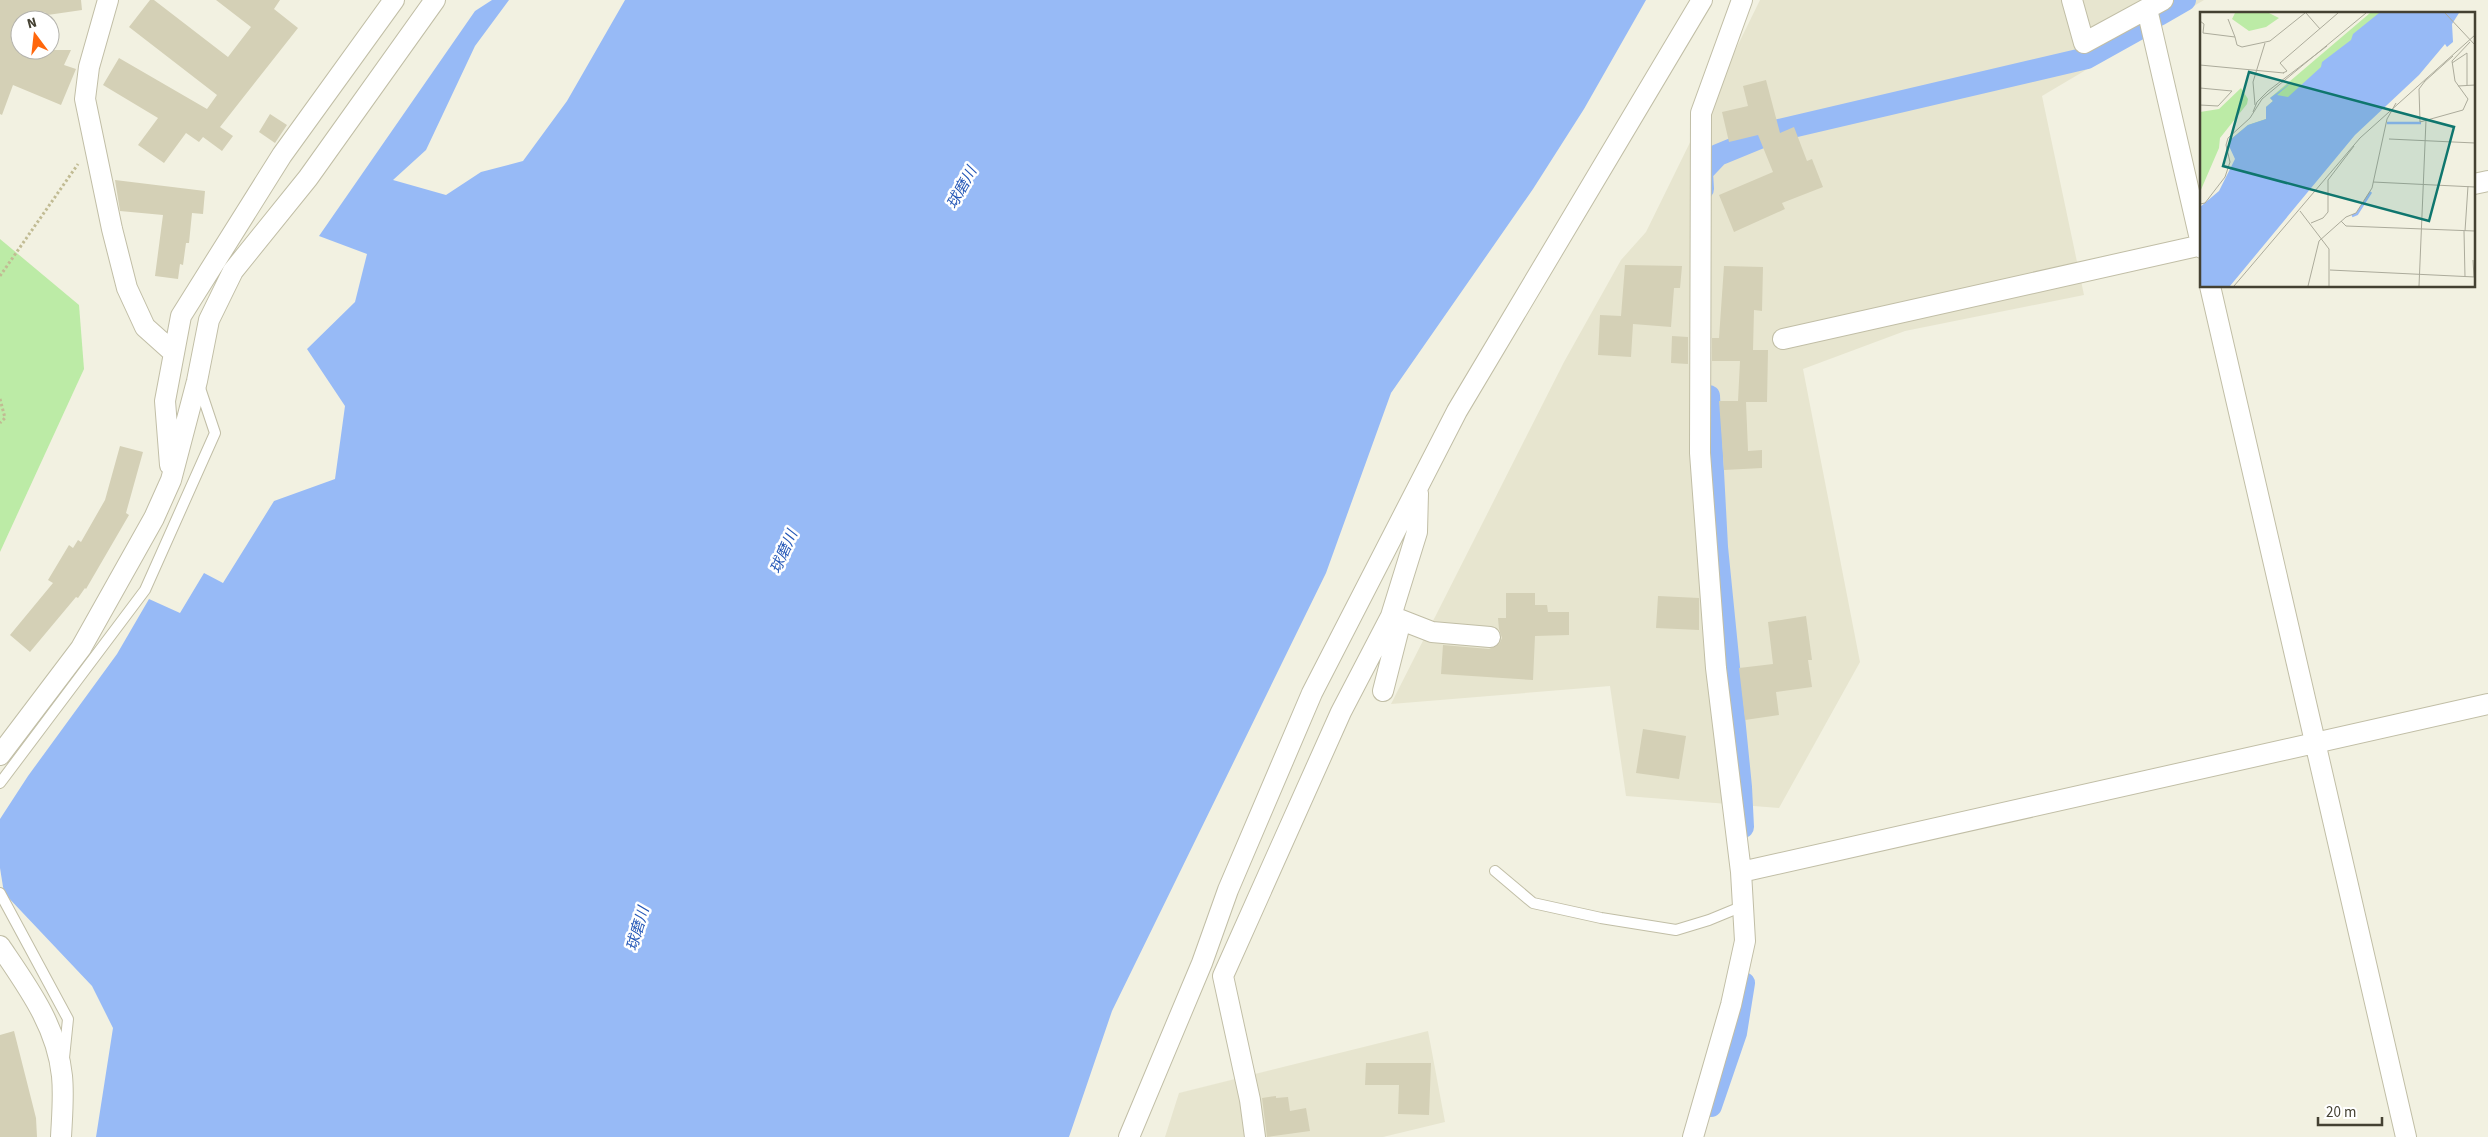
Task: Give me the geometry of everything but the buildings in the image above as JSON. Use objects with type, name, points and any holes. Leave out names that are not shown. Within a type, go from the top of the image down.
[{"type":"street","points":[[108,0],[88,67],[85,99],[94,148],[127,288],[145,327],[174,353]]},
{"type":"street","points":[[171,480],[165,401],[181,316],[282,156],[394,0]]},
{"type":"street","points":[[0,755],[81,648],[154,518],[171,480],[197,381],[209,320],[233,271],[308,178],[435,0]]},
{"type":"street","points":[[1129,1137],[1202,963],[1228,890],[1312,693],[1457,411],[1702,0]]},
{"type":"street","points":[[1693,1137],[1731,1005],[1744,942],[1740,872],[1716,668],[1700,453],[1701,113],[1742,0]]},
{"type":"street","points":[[2072,0],[2084,43],[2155,5],[2200,241]]},
{"type":"street","points":[[1782,339],[2200,246]]},
{"type":"street","points":[[2210,288],[2406,1137]]},
{"type":"street","points":[[1384,691],[1396,618],[1417,532],[1418,488]]},
{"type":"street","points":[[1396,618],[1432,632],[1490,637]]},
{"type":"street","points":[[1255,1137],[1250,1100],[1223,976],[1341,712],[1396,618]]},
{"type":"street","points":[[1740,872],[2488,704]]},
{"type":"street","points":[[0,946],[35,998],[54,1039],[62,1076],[62,1137]]},
{"type":"lane","points":[[0,783],[145,590],[215,433],[197,381]]},
{"type":"lane","points":[[1495,871],[1533,903],[1600,918],[1676,930],[1709,920],[1743,906]]},
{"type":"lane","points":[[0,893],[68,1019],[62,1076]]},
{"type":"path","points":[[0,276],[87,151],[94,148]]},
{"type":"path","points":[[0,399],[5,418],[0,423]]},
{"type":"shaded area","points":[[1760,0],[2204,0],[2042,96],[2084,295],[1905,331],[1803,369],[1860,662],[1779,808],[1626,796],[1610,686],[1391,704],[1564,362],[1621,260],[1646,232]]},
{"type":"shaded area","points":[[1428,1031],[1445,1122],[1383,1137],[1165,1137],[1179,1093]]},
{"type":"green space","points":[[0,239],[79,305],[84,369],[0,552]]},
{"type":"water","name":"球磨川","points":[[492,0],[509,0],[475,46],[426,150],[393,180],[446,195],[481,172],[523,161],[567,101],[625,0],[1646,0],[1584,109],[1533,189],[1391,393],[1326,573],[1112,1011],[1069,1137],[96,1137],[113,1028],[92,986],[4,893],[0,868],[0,819],[28,776],[117,654],[149,599],[180,613],[204,573],[223,583],[274,501],[335,479],[345,406],[307,349],[355,302],[367,254],[319,236],[475,11]]},
{"type":"waterway","points":[[2159,15],[2185,0]]},
{"type":"waterway","points":[[1703,189],[1702,172],[1718,155],[1779,130],[2087,58],[2139,29]]},
{"type":"waterway","points":[[1709,396],[1717,547],[1741,787],[1743,827]]},
{"type":"waterway","points":[[1711,1106],[1736,1033],[1744,983]]}]
